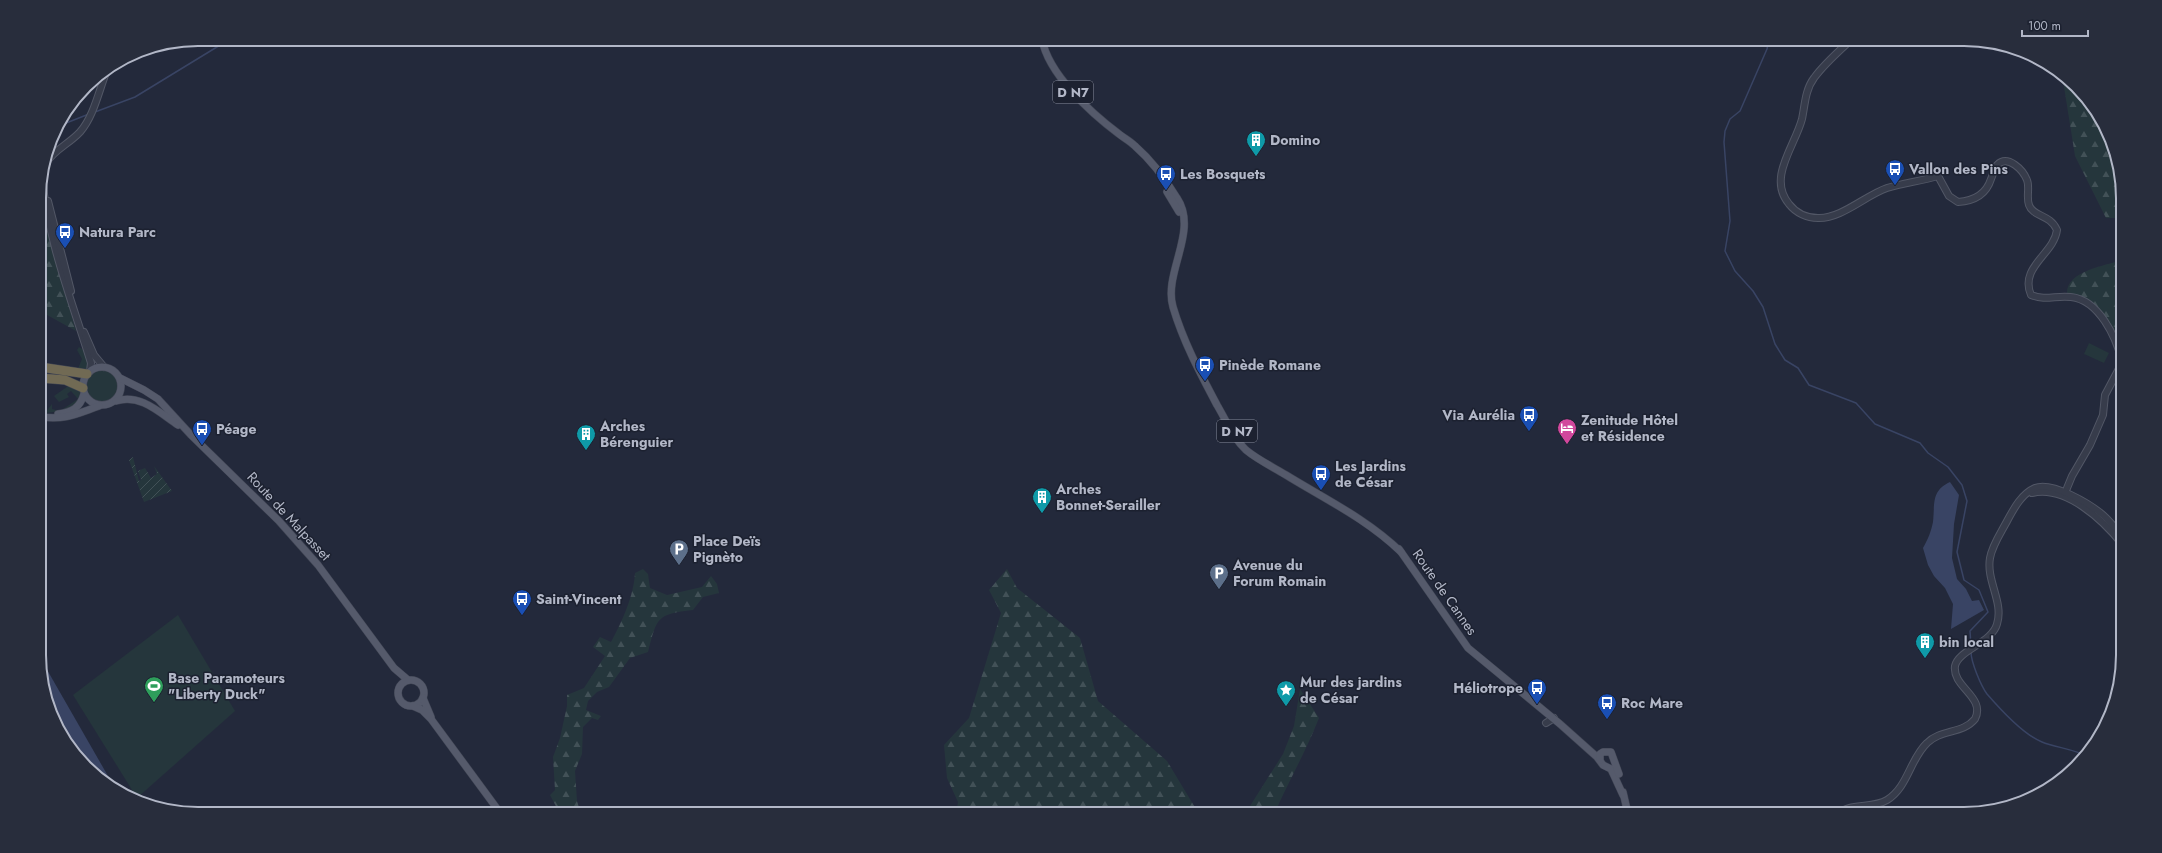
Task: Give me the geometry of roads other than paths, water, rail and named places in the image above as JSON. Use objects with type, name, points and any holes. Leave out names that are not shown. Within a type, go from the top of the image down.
[{"type":"highway","points":[[46,368],[89,372]]},
{"type":"highway","points":[[46,378],[66,380],[84,391]]},
{"type":"main road","name":"Route de Cannes","points":[[1044,46],[1045,53],[1056,72],[1082,102],[1119,134],[1144,161],[1176,205],[1180,222],[1180,246],[1172,289],[1172,304],[1191,354],[1231,430],[1247,451],[1360,519],[1384,535],[1401,552]]},
{"type":"main road","name":"Route de Cannes","points":[[1178,321],[1236,430],[1249,448],[1381,528],[1392,539],[1468,648],[1554,718],[1600,760]]},
{"type":"main road","points":[[46,416],[76,408],[81,403],[89,372],[104,367],[111,369],[120,378],[122,390],[116,401],[108,405],[99,406],[69,417],[54,419],[46,418]]},
{"type":"main road","name":"Route de Malpasset","points":[[120,378],[154,396],[164,405],[184,429],[279,520],[318,565],[394,668],[408,680]]},
{"type":"main road","points":[[84,391],[93,404],[99,406]]},
{"type":"main road","points":[[1215,391],[1217,404]]},
{"type":"main road","name":"Route de Malpasset","points":[[116,401],[125,398],[138,400],[184,429]]},
{"type":"main road","name":"Route de Malpasset","points":[[394,668],[400,687]]},
{"type":"main road","points":[[432,719],[423,698],[423,686],[416,680],[408,680],[400,687],[400,698],[405,704],[422,710],[432,719],[496,807]]},
{"type":"main road","points":[[413,706],[420,702],[423,698]]},
{"type":"main road","name":"Route de Cannes","points":[[1560,724],[1594,749],[1603,752]]},
{"type":"main road","points":[[1603,752],[1611,752],[1614,757],[1610,764],[1603,765],[1600,760],[1600,754],[1603,752]]},
{"type":"main road","points":[[1610,764],[1617,778],[1626,807]]},
{"type":"street","points":[[1845,46],[1813,79],[1805,97],[1802,119],[1782,170],[1780,184],[1783,198],[1791,207],[1805,216],[1819,218],[1835,214],[1887,188],[1938,176],[1949,196],[1958,202],[1969,201],[1982,194],[1989,185],[1996,166],[2002,161],[2009,161],[2021,169],[2028,182],[2029,205],[2036,213],[2049,218],[2057,230],[2054,242],[2031,271],[2028,282],[2031,295],[2041,299],[2071,297],[2091,305],[2100,313],[2116,344]]},
{"type":"street","points":[[52,154],[79,133],[89,118],[104,79]]},
{"type":"street","points":[[46,197],[91,363],[89,372]]},
{"type":"street","points":[[46,205],[61,273],[83,336],[94,355],[104,367]]},
{"type":"street","points":[[60,249],[61,273]]},
{"type":"street","points":[[2061,493],[2090,445],[2103,415],[2105,395],[2116,374]]},
{"type":"street","points":[[1857,807],[1874,805],[1886,800],[1899,789],[1916,758],[1928,742],[1941,734],[1965,727],[1975,719],[1978,713],[1976,703],[1956,677],[1955,665],[1960,658],[1987,638],[1996,627],[1999,610],[1990,576],[1990,558],[2012,511],[2026,494],[2045,491],[2061,493],[2091,507],[2110,522],[2116,529]]},
{"type":"street","points":[[2061,493],[2094,514],[2116,537]]},
{"type":"street","points":[[2091,507],[2094,514]]},
{"type":"street","points":[[1546,723],[1554,718]]},
{"type":"water","points":[[1950,482],[1959,495],[1954,524],[1952,558],[1957,579],[1966,589],[1972,601],[1979,600],[1984,610],[1951,629],[1953,604],[1945,588],[1934,576],[1928,565],[1923,548],[1933,522],[1935,498],[1940,489]]},
{"type":"water","points":[[46,669],[109,778],[84,755],[66,731],[54,704]]},
{"type":"waterway","points":[[95,112],[135,97],[219,46]]},
{"type":"waterway","points":[[1768,46],[1740,111],[1730,119],[1725,131],[1724,142],[1730,221],[1725,251],[1735,271],[1753,291],[1763,307],[1775,344],[1785,360],[1798,368],[1809,385],[1856,403],[1875,424],[1920,443],[1928,453],[1948,467],[1962,485],[1967,501],[1957,552],[1964,580],[1979,590],[1988,612],[1970,631],[1971,646]]},
{"type":"waterway","points":[[65,123],[89,114]]},
{"type":"waterway","points":[[1971,652],[1974,668],[1987,694],[2013,721],[2035,739],[2080,753]]},
{"type":"place","name":"Domino","points":[[1256,157]]},
{"type":"place","name":"Vallon des Pins","points":[[1895,186]]},
{"type":"place","name":"Les Bosquets","points":[[1166,191]]},
{"type":"place","name":"Natura Parc","points":[[65,249]]},
{"type":"place","name":"Pinède Romane","points":[[1205,382]]},
{"type":"place","name":"Via Aurélia","points":[[1529,432]]},
{"type":"place","name":"Zenitude Hôtel et Résidence","points":[[1567,445]]},
{"type":"place","name":"Péage","points":[[202,446]]},
{"type":"place","name":"Arches Bérenguier","points":[[586,451]]},
{"type":"place","name":"Les Jardins de César","points":[[1321,491]]},
{"type":"place","name":"Arches Bonnet-Serailler","points":[[1042,514]]},
{"type":"place","name":"Place Deïs Pignèto","points":[[679,566]]},
{"type":"place","name":"Avenue du Forum Romain","points":[[1219,590]]},
{"type":"place","name":"Saint-Vincent","points":[[522,616]]},
{"type":"place","name":"bin local","points":[[1925,659]]},
{"type":"place","name":"Base Paramoteurs \"Liberty Duck\"","points":[[154,703]]},
{"type":"place","name":"Héliotrope","points":[[1537,705]]},
{"type":"place","name":"Mur des jardins de César","points":[[1286,707]]},
{"type":"place","name":"Roc Mare","points":[[1607,720]]}]
